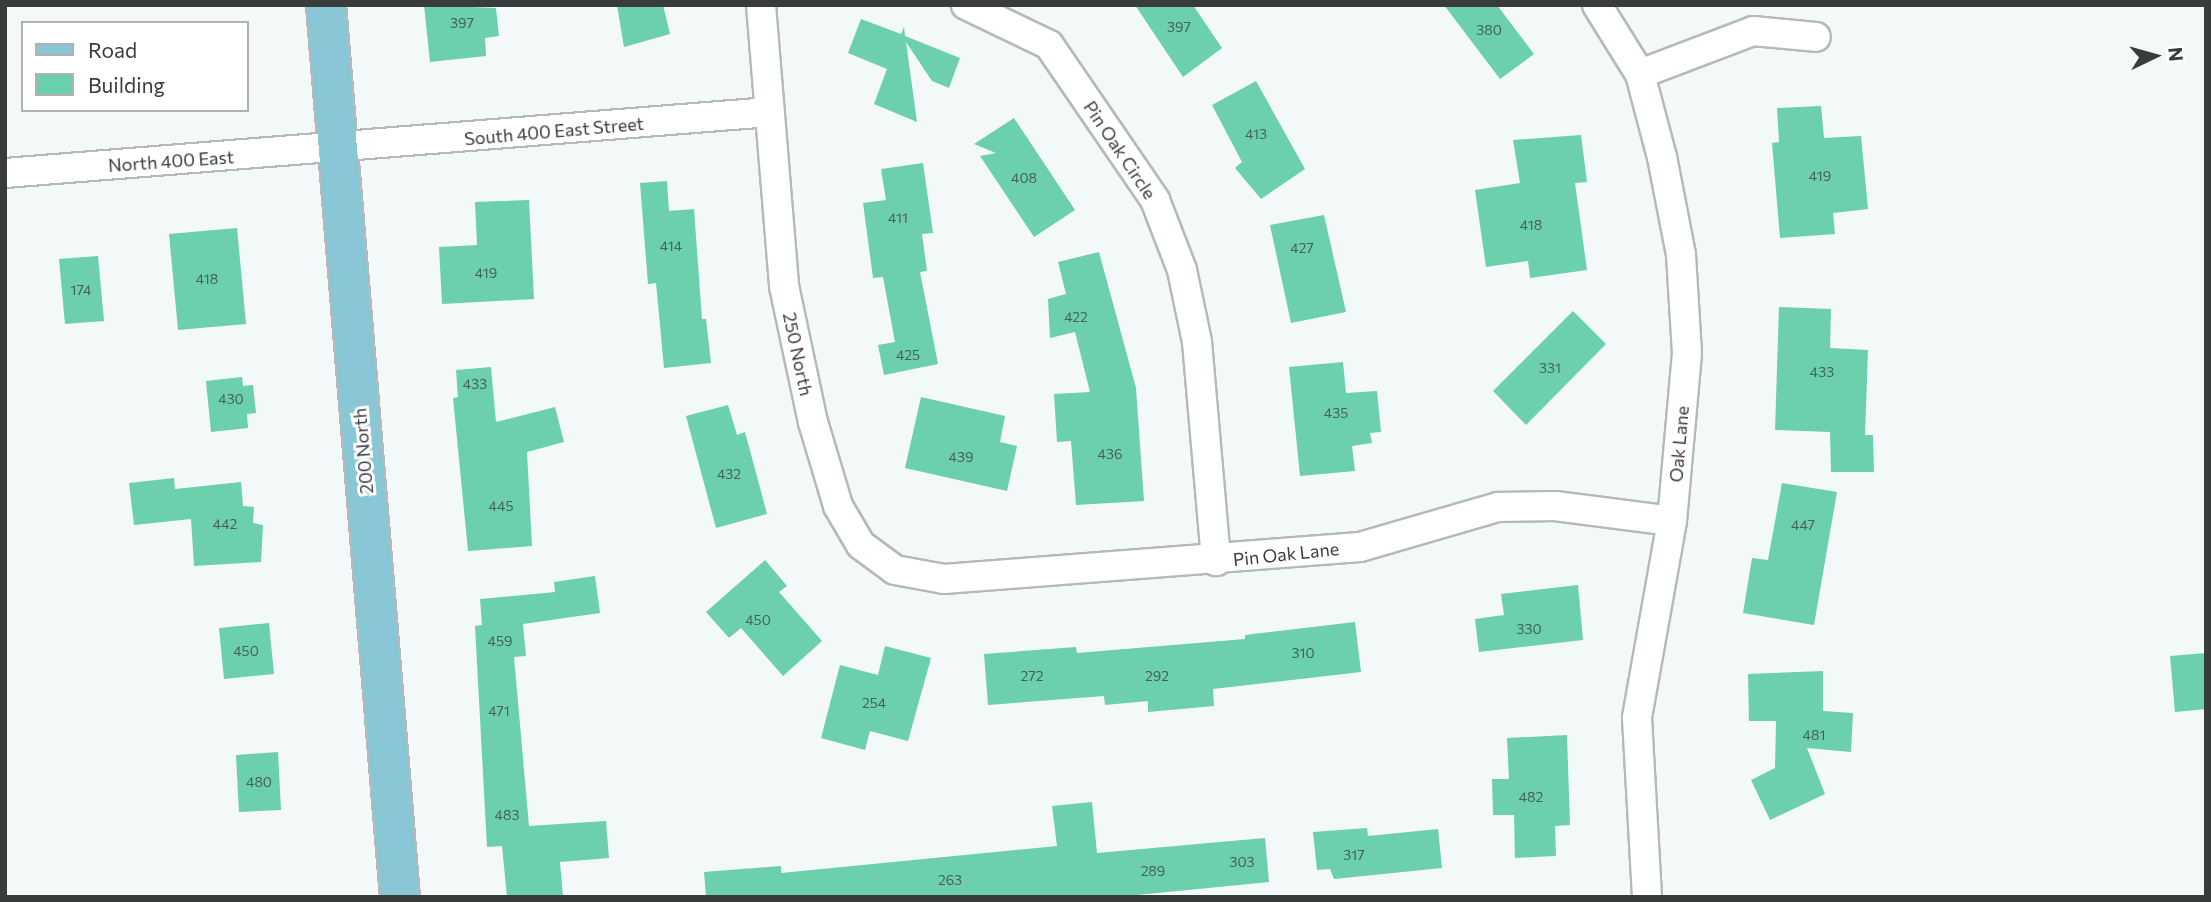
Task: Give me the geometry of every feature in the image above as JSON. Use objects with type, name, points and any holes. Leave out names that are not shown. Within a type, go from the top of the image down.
[{"type":"main road","name":"200 North","points":[[326,5],[400,897]]},
{"type":"street","points":[[761,5],[770,112]]},
{"type":"street","name":"Pin Oak Circle","points":[[966,5],[1049,46],[1154,200],[1182,270],[1197,342],[1216,561]]},
{"type":"street","name":"Oak Lane","points":[[1597,5],[1640,74],[1681,255],[1687,353],[1672,521],[1637,718],[1647,897]]},
{"type":"street","points":[[1640,74],[1753,32],[1816,37]]},
{"type":"street","name":"South 400 East Street","points":[[338,150],[770,112]]},
{"type":"street","name":"250 North","points":[[770,112],[784,286],[813,422],[838,506],[861,545],[895,570]]},
{"type":"street","name":"North 400 East","points":[[5,173],[338,150]]},
{"type":"street","name":"Pin Oak Lane","points":[[895,570],[944,579],[1216,561],[1360,547],[1498,507],[1555,506],[1672,521]]},
{"type":"building","points":[[424,5],[496,8],[499,36],[485,38],[486,56],[430,62]]},
{"type":"building","points":[[617,5],[663,5],[670,34],[624,47]]},
{"type":"building","points":[[1135,5],[1193,5],[1222,48],[1183,77]]},
{"type":"building","points":[[1444,5],[1497,5],[1534,54],[1500,79]]},
{"type":"building","points":[[861,19],[901,34],[904,27],[905,36],[960,58],[949,88],[932,81],[906,42],[917,122],[874,104],[887,69],[848,53]]},
{"type":"building","points":[[1256,81],[1305,169],[1261,199],[1235,168],[1242,162],[1212,105]]},
{"type":"building","points":[[1821,106],[1824,138],[1861,136],[1868,209],[1833,213],[1835,234],[1780,238],[1772,143],[1779,142],[1777,108]]},
{"type":"building","points":[[1014,118],[1075,210],[1034,237],[980,156],[996,153],[974,144]]},
{"type":"building","points":[[1581,135],[1587,182],[1575,183],[1587,270],[1530,278],[1528,261],[1486,267],[1475,190],[1520,183],[1513,140]]},
{"type":"building","points":[[923,163],[933,233],[922,234],[927,271],[920,272],[938,364],[884,375],[878,345],[895,342],[883,277],[873,278],[863,203],[886,200],[881,169]]},
{"type":"building","points":[[667,181],[669,211],[694,209],[702,319],[706,319],[711,363],[664,368],[656,283],[648,284],[640,183]]},
{"type":"building","points":[[529,200],[534,299],[442,304],[439,247],[477,245],[475,202]]},
{"type":"building","points":[[1324,215],[1346,312],[1291,323],[1270,225]]},
{"type":"building","points":[[237,228],[246,324],[178,330],[169,234]]},
{"type":"building","points":[[1099,252],[1136,388],[1144,501],[1076,505],[1071,441],[1057,442],[1054,394],[1090,392],[1075,332],[1050,338],[1048,299],[1066,294],[1058,262]]},
{"type":"building","points":[[98,256],[104,321],[65,324],[59,259]]},
{"type":"building","points":[[1779,307],[1831,309],[1830,348],[1868,350],[1865,435],[1873,435],[1874,472],[1831,472],[1830,432],[1775,430]]},
{"type":"building","points":[[1573,311],[1606,344],[1526,425],[1493,391]]},
{"type":"building","points":[[1343,362],[1346,393],[1377,391],[1381,432],[1370,433],[1372,443],[1352,446],[1355,471],[1300,476],[1289,367]]},
{"type":"building","points":[[491,367],[496,422],[555,407],[564,442],[527,452],[532,546],[468,551],[453,398],[458,397],[456,370]]},
{"type":"building","points":[[242,377],[243,386],[253,385],[256,413],[247,414],[248,428],[211,432],[206,381]]},
{"type":"building","points":[[921,397],[1005,416],[1000,442],[1017,446],[1007,491],[905,468]]},
{"type":"building","points":[[728,405],[737,435],[745,432],[767,514],[716,528],[686,416]]},
{"type":"building","points":[[174,478],[175,489],[241,482],[243,506],[254,507],[253,523],[263,525],[261,562],[194,566],[191,519],[134,525],[129,483]]},
{"type":"building","points":[[1782,483],[1837,492],[1814,625],[1743,613],[1752,558],[1768,560]]},
{"type":"building","points":[[765,560],[787,586],[779,592],[822,641],[783,676],[741,628],[729,638],[706,612]]},
{"type":"building","points":[[595,576],[600,613],[523,624],[526,656],[514,657],[529,826],[606,821],[609,858],[560,862],[563,897],[507,897],[502,846],[487,847],[475,626],[482,625],[480,599],[555,592],[554,582]]},
{"type":"building","points":[[1578,585],[1583,640],[1479,652],[1475,619],[1504,615],[1501,594]]},
{"type":"building","points":[[1355,622],[1361,672],[1213,689],[1214,706],[1148,712],[1148,701],[1105,705],[1104,696],[988,705],[984,654],[1076,647],[1077,653],[1245,639],[1245,635]]},
{"type":"building","points":[[269,623],[274,674],[224,679],[219,628]]},
{"type":"building","points":[[885,646],[931,658],[908,741],[870,731],[865,750],[821,738],[840,665],[878,675]]},
{"type":"building","points":[[2206,653],[2206,709],[2175,712],[2170,656]]},
{"type":"building","points":[[1823,671],[1823,711],[1853,713],[1851,752],[1807,748],[1825,794],[1770,820],[1751,780],[1775,768],[1776,721],[1749,721],[1748,674]]},
{"type":"building","points":[[1567,735],[1570,825],[1555,826],[1556,856],[1515,858],[1514,815],[1493,815],[1492,779],[1509,779],[1507,738]]},
{"type":"building","points":[[278,752],[281,810],[239,812],[236,755]]},
{"type":"building","points":[[1092,802],[1097,853],[1265,838],[1269,882],[1117,897],[706,897],[704,872],[781,866],[781,873],[1057,846],[1052,806]]},
{"type":"building","points":[[1367,828],[1368,836],[1438,829],[1442,868],[1334,879],[1330,869],[1317,870],[1313,832]]}]
